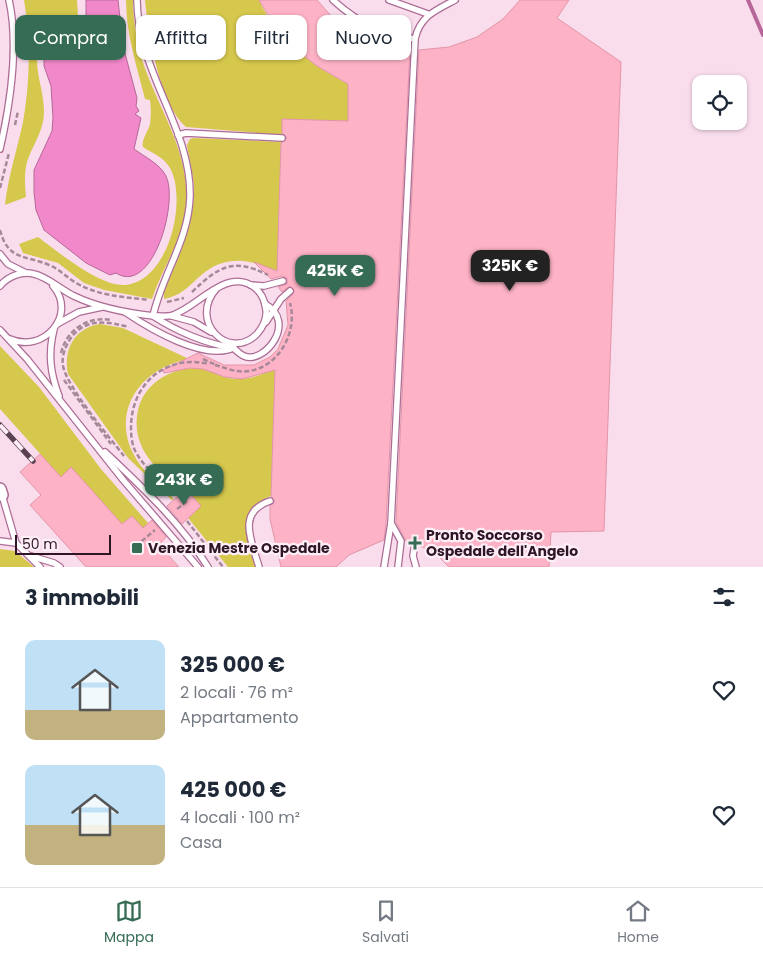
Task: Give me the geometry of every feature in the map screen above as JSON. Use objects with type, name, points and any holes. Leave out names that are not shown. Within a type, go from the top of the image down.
[{"type":"lane","points":[[0,149],[6,122],[13,44],[10,0]]},
{"type":"lane","points":[[137,0],[137,16],[149,66],[188,165],[189,209],[178,251],[160,293],[153,316]]},
{"type":"lane","points":[[333,0],[371,28],[394,36],[415,39]]},
{"type":"lane","points":[[390,0],[428,14]]},
{"type":"lane","points":[[384,567],[391,523],[415,39],[419,26],[428,14],[455,0]]},
{"type":"lane","points":[[178,136],[186,133],[282,138]]},
{"type":"lane","points":[[0,254],[8,264],[26,273],[41,276],[76,297],[102,307],[153,316],[172,316],[194,322],[215,334],[245,356],[254,356],[266,350],[274,341],[279,330],[279,318],[275,309],[266,304]]},
{"type":"lane","points":[[0,286],[10,277],[26,273]]},
{"type":"lane","points":[[172,316],[217,288],[233,282],[264,286],[283,281]]},
{"type":"lane","points":[[50,282],[55,288],[61,303],[50,348],[50,363],[55,386],[62,402]]},
{"type":"lane","points":[[249,284],[262,296],[266,304],[266,319],[262,328]]},
{"type":"lane","points":[[215,334],[209,326],[205,310],[211,295],[217,288]]},
{"type":"lane","points":[[124,311],[140,323],[207,352],[224,352],[256,334],[262,328],[280,299],[290,291]]},
{"type":"lane","points":[[1,332],[12,340],[28,343],[45,337],[56,327],[79,312],[102,307]]},
{"type":"lane","points":[[153,316],[166,324],[205,341],[234,348]]},
{"type":"lane","points":[[1,332],[27,358],[91,440],[198,567]]},
{"type":"lane","points":[[223,340],[241,342]]},
{"type":"lane","points":[[91,440],[156,499],[190,539],[208,567]]},
{"type":"lane","points":[[0,495],[16,543],[39,566]]},
{"type":"lane","points":[[259,567],[248,523],[252,513],[260,505],[270,502]]},
{"type":"lane","points":[[391,523],[400,541],[398,567]]},
{"type":"lane","points":[[0,541],[16,543]]},
{"type":"lane","points":[[415,543],[413,556],[416,567]]},
{"type":"lane","points":[[30,556],[54,563],[60,567]]},
{"type":"path","points":[[0,230],[4,243],[19,257],[51,266],[77,284],[88,289],[134,298]]},
{"type":"path","points":[[200,358],[238,372],[246,371],[271,361],[281,352],[287,341],[295,316],[288,299]]},
{"type":"path","points":[[129,326],[104,322],[84,326],[68,343],[63,362],[72,385],[126,461],[65,382],[61,373],[60,358],[62,348],[70,334],[89,320],[109,319],[126,322],[137,328]]},
{"type":"path","points":[[176,511],[186,502],[136,454],[131,436],[131,413],[138,392],[154,374],[184,362],[201,362],[216,365]]},
{"type":"path","points":[[171,506],[223,567]]},
{"type":"path","points":[[180,519],[219,567]]},
{"type":"path","points":[[130,551],[155,530]]},
{"type":"shaded area","points":[[24,0],[77,0],[78,15],[26,15]]},
{"type":"shaded area","points":[[86,0],[118,0],[120,15],[86,15]]},
{"type":"shaded area","points":[[126,0],[133,0],[136,60],[143,60],[175,140],[185,175],[186,194],[183,224],[152,299],[104,290],[84,283],[58,263],[23,253],[19,244],[38,237],[91,274],[114,284],[124,285],[139,281],[152,271],[163,256],[175,219],[177,200],[175,182],[167,164],[143,147],[150,124],[150,100],[145,99],[132,50],[126,13]]},
{"type":"shaded area","points":[[145,0],[259,0],[267,15],[236,15],[236,60],[307,60],[307,58],[334,77],[348,84],[348,121],[282,119],[282,135],[186,127],[177,117],[169,103],[155,60],[226,60],[226,15],[147,15]]},
{"type":"shaded area","points":[[126,57],[137,98],[136,106],[139,111],[135,114],[141,118],[134,149],[160,168],[166,176],[169,189],[169,206],[159,243],[151,260],[141,271],[129,277],[116,273],[110,275],[86,263],[44,230],[36,210],[34,170],[52,131],[51,86],[44,66],[44,60],[126,60]]},
{"type":"shaded area","points":[[37,60],[44,118],[27,162],[25,175],[26,197],[5,205],[10,174],[23,122],[29,61]]},
{"type":"shaded area","points":[[190,139],[281,142],[277,275],[269,269],[251,262],[232,261],[223,263],[205,272],[182,292],[164,299],[164,292],[185,241],[192,215],[194,186],[187,145]]},
{"type":"shaded area","points":[[100,324],[123,328],[189,359],[173,363],[146,380],[136,392],[129,405],[126,420],[127,436],[136,460],[174,499],[172,500],[128,458],[68,374],[67,357],[72,342],[83,330]]},
{"type":"shaded area","points":[[0,346],[39,387],[101,469],[148,523],[143,528],[132,516],[122,524],[71,468],[61,477],[0,409]]},
{"type":"shaded area","points":[[275,367],[271,496],[259,502],[251,509],[247,517],[246,526],[255,567],[228,567],[188,518],[201,506],[186,489],[182,493],[163,475],[142,447],[138,436],[138,410],[141,400],[154,383],[172,372],[193,368],[209,370],[224,377],[244,379],[257,376]]},
{"type":"shaded area","points":[[0,549],[15,551],[34,567],[0,567]]},
{"type":"building","points":[[259,0],[317,0],[330,15],[317,15],[317,60],[409,60],[384,540],[349,555],[336,567],[281,567],[270,519],[270,506],[275,501],[271,496],[275,370],[242,379],[225,377],[203,369],[190,368],[164,373],[163,370],[198,353],[224,365],[254,365],[270,357],[278,349],[288,325],[286,301],[293,294],[294,290],[290,286],[282,292],[278,287],[287,284],[287,278],[282,276],[271,279],[254,262],[277,271],[281,143],[287,138],[282,133],[282,119],[348,121],[348,84],[307,58],[307,15],[268,15]]},
{"type":"building","points":[[520,0],[569,0],[557,18],[621,62],[604,531],[551,532],[549,567],[449,567],[439,557],[419,545],[418,539],[413,539],[410,542],[406,541],[396,522],[419,50],[449,47],[477,37],[503,19]]},
{"type":"building","points":[[40,454],[61,477],[71,467],[122,524],[132,516],[143,528],[152,520],[166,537],[159,545],[179,567],[86,567],[30,505],[41,495],[20,472]]},
{"type":"building","points":[[186,489],[201,506],[182,524],[167,506]]},
{"type":"waterway","points":[[748,0],[763,35]]},
{"type":"railway","points":[[0,425],[33,461]]},
{"type":"place","name":"Pronto Soccorso Ospedale dell'Angelo","points":[[415,543]]},
{"type":"place","name":"Venezia Mestre Ospedale","points":[[137,548]]}]
